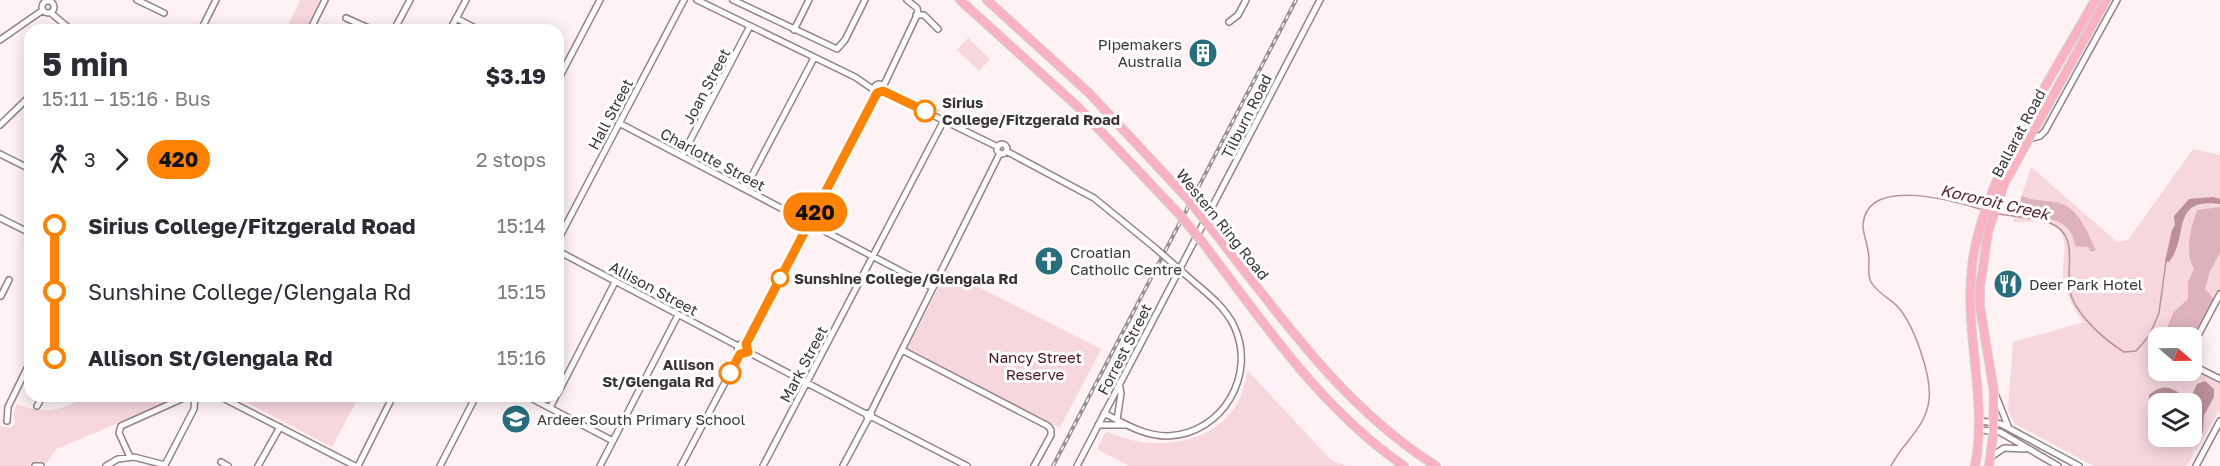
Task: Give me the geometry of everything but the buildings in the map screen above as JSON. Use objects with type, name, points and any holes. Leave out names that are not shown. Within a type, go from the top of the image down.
[{"type":"highway","name":"Western Ring Road","points":[[960,0],[1077,106],[1179,214],[1321,395],[1372,444],[1404,466]]},
{"type":"highway","name":"Western Ring Road","points":[[987,0],[1089,93],[1187,198],[1308,350],[1350,398],[1380,425],[1436,466]]},
{"type":"highway","name":"Ballarat Road","points":[[1975,466],[1981,426],[1972,321],[1972,267],[1979,229],[1993,189],[2096,0]]},
{"type":"highway","name":"Ballarat Road","points":[[1989,466],[1994,422],[1994,392],[1982,320],[1981,265],[1988,232],[2001,191],[2106,0]]},
{"type":"highway","points":[[1972,321],[1982,320]]},
{"type":"street","points":[[137,0],[164,13]]},
{"type":"street","points":[[154,8],[158,0]]},
{"type":"street","points":[[204,24],[216,0]]},
{"type":"street","points":[[313,24],[325,0]]},
{"type":"street","points":[[397,24],[409,0]]},
{"type":"street","points":[[453,24],[466,0]]},
{"type":"street","points":[[564,69],[600,0]]},
{"type":"street","name":"Hall Street","points":[[564,228],[684,0]]},
{"type":"street","points":[[698,0],[998,147],[1005,147],[1094,198],[1225,311],[1236,331],[1242,352],[1242,366],[1235,391],[1221,412],[1190,432],[1156,435],[1126,425],[1104,413]]},
{"type":"street","points":[[733,0],[829,48],[839,49],[865,0]]},
{"type":"street","points":[[750,8],[754,0]]},
{"type":"street","points":[[794,30],[809,0]]},
{"type":"street","points":[[1228,22],[1238,15],[1246,0]]},
{"type":"street","name":"Tilburn Road","points":[[1193,243],[1320,0]]},
{"type":"street","points":[[2029,139],[2040,136],[2045,131],[2117,0]]},
{"type":"street","points":[[0,40],[43,10],[44,2],[56,2],[51,13]]},
{"type":"street","points":[[909,2],[917,15],[927,18],[938,29]]},
{"type":"street","points":[[43,10],[51,13],[64,24]]},
{"type":"street","points":[[748,352],[746,344],[917,15]]},
{"type":"street","points":[[346,18],[360,24]]},
{"type":"street","points":[[456,18],[468,24]]},
{"type":"street","name":"Joan Street","points":[[682,156],[750,26]]},
{"type":"street","points":[[745,189],[814,58]]},
{"type":"street","points":[[0,124],[24,102]]},
{"type":"street","name":"Mark Street","points":[[763,466],[944,120]]},
{"type":"street","name":"Charlotte Street","points":[[619,123],[933,288]]},
{"type":"street","points":[[843,466],[1005,147]]},
{"type":"street","points":[[0,154],[24,166]]},
{"type":"street","points":[[0,218],[24,234]]},
{"type":"street","name":"Forrest Street","points":[[1077,466],[1193,243]]},
{"type":"street","name":"Allison Street","points":[[564,254],[738,346]]},
{"type":"street","points":[[1,296],[3,286],[9,280]]},
{"type":"street","points":[[564,380],[615,282]]},
{"type":"street","points":[[2202,328],[2220,294]]},
{"type":"street","points":[[600,466],[678,315]]},
{"type":"street","points":[[681,466],[740,354],[738,346],[746,344]]},
{"type":"street","points":[[902,350],[1051,430],[1051,435],[1034,466]]},
{"type":"street","points":[[740,354],[748,352],[967,466]]},
{"type":"street","points":[[2202,370],[2220,379]]},
{"type":"street","points":[[7,421],[8,407],[24,374]]},
{"type":"street","points":[[1117,420],[1119,383]]},
{"type":"street","points":[[1994,392],[2009,428]]},
{"type":"street","points":[[37,406],[39,402]]},
{"type":"street","points":[[127,458],[123,429],[129,423],[176,402]]},
{"type":"street","points":[[192,402],[193,411]]},
{"type":"street","points":[[106,466],[127,458],[154,461],[159,465],[165,465],[196,406],[196,402]]},
{"type":"street","points":[[234,402],[355,466],[390,402]]},
{"type":"street","points":[[440,466],[473,402]]},
{"type":"street","points":[[538,402],[613,441]]},
{"type":"street","points":[[550,408],[553,402]]},
{"type":"street","points":[[2196,466],[2220,421]]},
{"type":"street","points":[[1981,426],[1994,422],[2009,428],[2079,466]]},
{"type":"street","points":[[1098,425],[1126,425]]},
{"type":"street","points":[[258,466],[278,426]]},
{"type":"street","points":[[1981,426],[2058,466]]},
{"type":"street","points":[[1990,457],[2008,447],[2030,450]]},
{"type":"street","points":[[220,462],[228,466]]},
{"type":"street","points":[[35,466],[41,466]]},
{"type":"green space","points":[[300,0],[320,0],[309,24],[289,24]]},
{"type":"green space","points":[[968,38],[990,59],[979,71],[957,50]]},
{"type":"green space","points":[[2193,149],[2220,155],[2220,291],[2201,327],[2148,327],[2148,381],[2202,381],[2202,372],[2220,382],[2220,410],[2202,441],[2202,393],[2148,393],[2148,447],[2198,447],[2196,451],[2193,449],[2194,453],[2187,466],[2093,466],[2014,423],[2008,409],[2013,342],[2084,322],[2073,305],[2064,283],[2064,244],[2061,233],[2057,228],[2046,223],[2013,222],[2031,167],[2117,242],[2128,240]]},
{"type":"green space","name":"Nancy Street Reserve","points":[[947,271],[1101,349],[1060,428],[907,349]]},
{"type":"green space","points":[[1248,371],[1331,460],[1346,466],[1129,466],[1097,449],[1106,431],[1141,442],[1160,443],[1178,442],[1212,429],[1227,417],[1238,402]]},
{"type":"green space","points":[[75,402],[169,402],[56,449],[46,464],[39,461],[27,466],[0,466],[0,426],[11,428],[15,423],[13,413],[17,404],[35,410],[52,410]]},
{"type":"green space","points":[[246,402],[356,402],[332,447]]},
{"type":"shaded area","points":[[2022,196],[2063,204],[2070,208],[2081,220],[2096,250],[2091,252],[2088,247],[2075,246],[2070,232],[2055,220],[2033,216],[2030,211],[2021,209],[2016,212]]},
{"type":"shaded area","points":[[2213,197],[2220,199],[2220,204],[2204,203],[2193,207],[2187,213],[2175,252],[2169,262],[2165,261],[2175,225],[2174,216],[2189,199]]},
{"type":"shaded area","points":[[2220,207],[2220,253],[2210,271],[2205,289],[2215,300],[2201,327],[2167,327],[2173,313],[2188,299],[2188,282],[2194,269],[2189,247],[2197,210]]},
{"type":"shaded area","points":[[2205,381],[2214,389],[2214,397],[2204,415],[2202,433],[2202,393],[2193,393],[2197,384]]},
{"type":"shaded area","points":[[2161,388],[2179,393],[2152,393]]},
{"type":"waterway","name":"Kororoit Creek","points":[[1891,466],[1919,427],[1927,410],[1928,378],[1921,351],[1904,315],[1871,282],[1863,225],[1868,210],[1879,200],[1913,195],[1983,210]]},
{"type":"waterway","name":"Kororoit Creek","points":[[1999,214],[2038,219],[2060,229],[2069,246],[2070,288],[2076,306],[2094,328],[2124,352],[2136,351],[2149,336],[2159,313],[2166,261]]},
{"type":"railway","points":[[1053,466],[1296,0]]},
{"type":"bus line","name":"420","points":[[730,373],[740,354],[748,352],[746,344],[877,93],[880,94],[883,91],[925,111]]},
{"type":"place","name":"Pipemakers Australia","points":[[1203,53]]},
{"type":"place","name":"Sirius College/Fitzgerald Road","points":[[925,111]]},
{"type":"place","name":"Croatian Catholic Centre","points":[[1049,261]]},
{"type":"place","name":"Sunshine College/Glengala Rd","points":[[780,278]]},
{"type":"place","name":"Deer Park Hotel","points":[[2008,284]]},
{"type":"place","name":"Allison St/Glengala Rd","points":[[730,373]]},
{"type":"place","name":"Ardeer South Primary School","points":[[516,419]]}]
